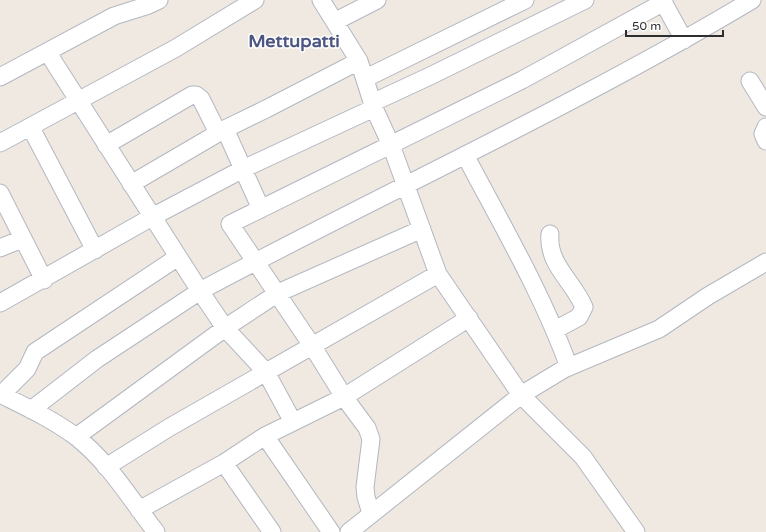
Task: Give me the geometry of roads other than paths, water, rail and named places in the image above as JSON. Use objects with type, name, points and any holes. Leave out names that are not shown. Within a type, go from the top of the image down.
[{"type":"street","points":[[0,77],[48,53],[114,16],[146,6],[158,0]]},
{"type":"street","points":[[0,143],[31,128],[176,48],[255,0]]},
{"type":"street","points":[[322,0],[360,60],[374,105],[391,145],[438,274],[521,395],[583,457],[636,532]]},
{"type":"street","points":[[336,21],[377,0]]},
{"type":"street","points":[[366,78],[524,0]]},
{"type":"street","points":[[0,303],[243,169],[585,0]]},
{"type":"street","points":[[31,410],[97,359],[200,291],[256,261],[532,122],[684,40],[752,0]]},
{"type":"street","points":[[371,513],[366,497],[365,487],[371,439],[367,428],[344,397],[313,347],[230,224],[522,80],[663,1],[684,40]]},
{"type":"street","points":[[48,53],[152,218],[225,328],[266,372],[293,422]]},
{"type":"street","points":[[131,184],[221,131],[360,60]]},
{"type":"street","points":[[750,81],[766,107]]},
{"type":"street","points":[[106,145],[192,95],[196,95],[201,99],[243,169],[261,209]]},
{"type":"street","points":[[766,127],[763,134],[766,141]]},
{"type":"street","points":[[31,128],[95,250]]},
{"type":"street","points":[[465,155],[537,290],[555,330],[569,367]]},
{"type":"street","points":[[0,193],[44,280]]},
{"type":"street","points":[[76,437],[225,328],[278,294],[422,229]]},
{"type":"street","points":[[550,234],[549,244],[557,266],[584,307],[579,317],[555,330]]},
{"type":"street","points":[[0,248],[22,239]]},
{"type":"street","points":[[156,532],[106,467],[76,437],[31,410],[0,394],[27,369],[35,352],[178,257]]},
{"type":"street","points":[[349,532],[521,395],[569,367],[659,329],[708,296],[766,262]]},
{"type":"street","points":[[106,467],[170,427],[313,347],[438,274]]},
{"type":"street","points":[[139,510],[224,463],[265,436],[344,397],[469,318]]},
{"type":"street","points":[[265,436],[331,532]]},
{"type":"street","points":[[224,463],[272,532]]},
{"type":"district","name":"Mettupatti","points":[[294,41]]}]
